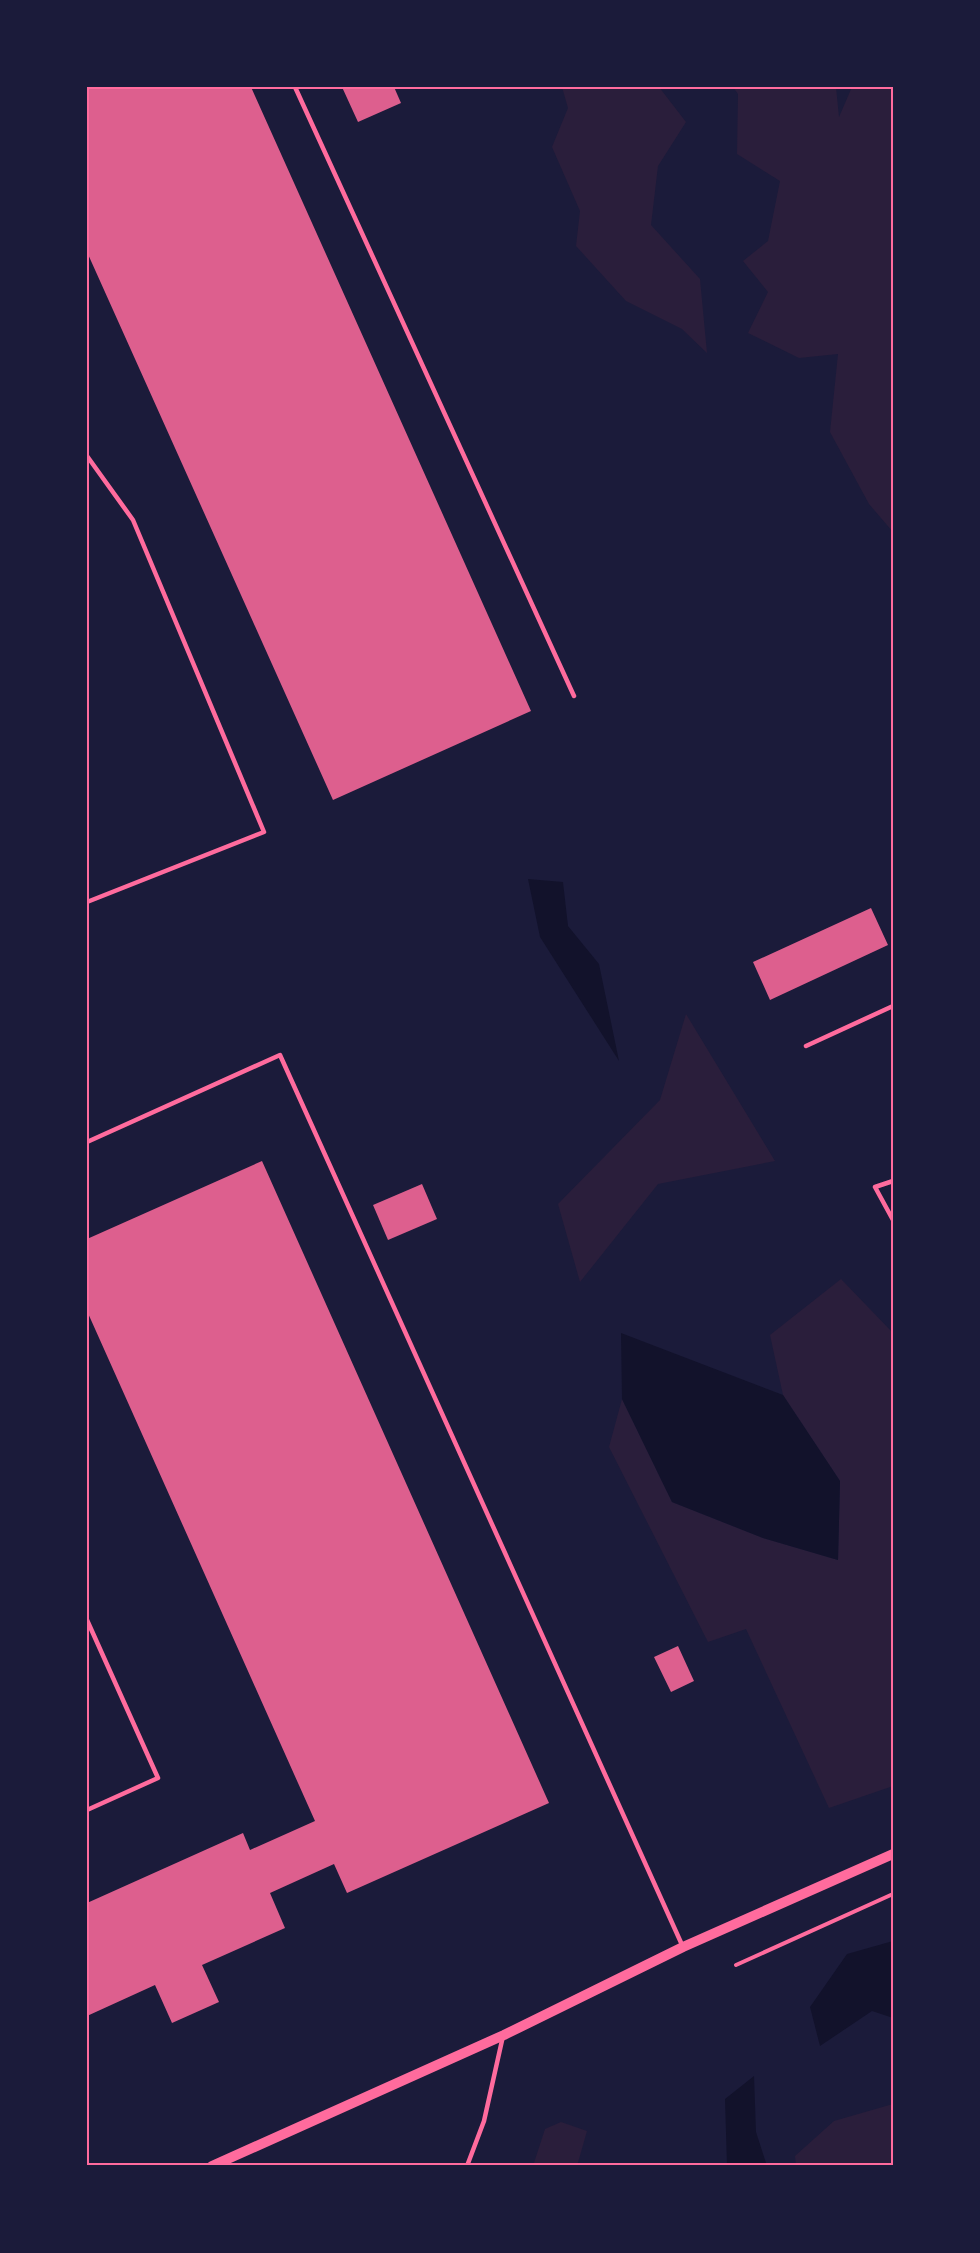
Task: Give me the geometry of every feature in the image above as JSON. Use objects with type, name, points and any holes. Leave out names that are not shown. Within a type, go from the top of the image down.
[{"type":"street","points":[[212,2166],[504,2035],[683,1947],[893,1854]]},
{"type":"lane","points":[[294,87],[574,696]]},
{"type":"lane","points":[[87,456],[133,520],[264,832],[87,902]]},
{"type":"lane","points":[[806,1046],[893,1006]]},
{"type":"lane","points":[[87,1142],[280,1055],[683,1947]]},
{"type":"lane","points":[[893,1180],[875,1187],[893,1220]]},
{"type":"lane","points":[[87,1620],[158,1778],[87,1810]]},
{"type":"lane","points":[[467,2166],[484,2121],[504,2035]]},
{"type":"path","points":[[736,1965],[893,1894]]},
{"type":"shaded area","points":[[562,87],[659,87],[686,122],[658,166],[651,225],[700,279],[707,353],[682,329],[626,301],[576,246],[580,211],[552,147],[568,108]]},
{"type":"shaded area","points":[[733,87],[836,87],[839,117],[852,87],[893,87],[893,532],[869,504],[830,432],[838,354],[799,358],[748,333],[768,292],[743,261],[768,241],[780,181],[737,154],[738,94]]},
{"type":"shaded area","points":[[528,879],[563,882],[568,926],[599,964],[619,1061],[540,937]]},
{"type":"shaded area","points":[[686,1014],[775,1161],[658,1184],[580,1282],[558,1204],[660,1100]]},
{"type":"shaded area","points":[[841,1279],[893,1333],[893,1786],[829,1808],[746,1629],[708,1642],[609,1447],[622,1399],[672,1502],[763,1538],[838,1560],[840,1481],[783,1395],[770,1335]]},
{"type":"shaded area","points":[[621,1333],[783,1395],[840,1481],[838,1560],[763,1538],[672,1502],[622,1399]]},
{"type":"shaded area","points":[[893,1941],[893,2018],[872,2011],[820,2046],[810,2007],[847,1954]]},
{"type":"shaded area","points":[[754,2076],[756,2132],[767,2166],[727,2166],[725,2099]]},
{"type":"shaded area","points":[[893,2104],[893,2166],[796,2166],[795,2156],[834,2121]]},
{"type":"shaded area","points":[[561,2122],[587,2131],[577,2166],[533,2166],[545,2129]]},
{"type":"building","points":[[87,87],[251,87],[531,711],[333,800],[87,252]]},
{"type":"building","points":[[342,87],[394,87],[401,103],[358,122]]},
{"type":"building","points":[[871,908],[888,945],[770,1000],[753,962]]},
{"type":"building","points":[[262,1161],[549,1803],[347,1893],[334,1864],[270,1893],[285,1928],[202,1965],[219,2002],[172,2023],[155,1985],[87,2016],[87,1903],[243,1833],[250,1850],[315,1821],[87,1311],[87,1239]]},
{"type":"building","points":[[422,1184],[437,1219],[388,1240],[373,1205]]},
{"type":"building","points":[[678,1646],[694,1681],[671,1692],[654,1657]]}]
